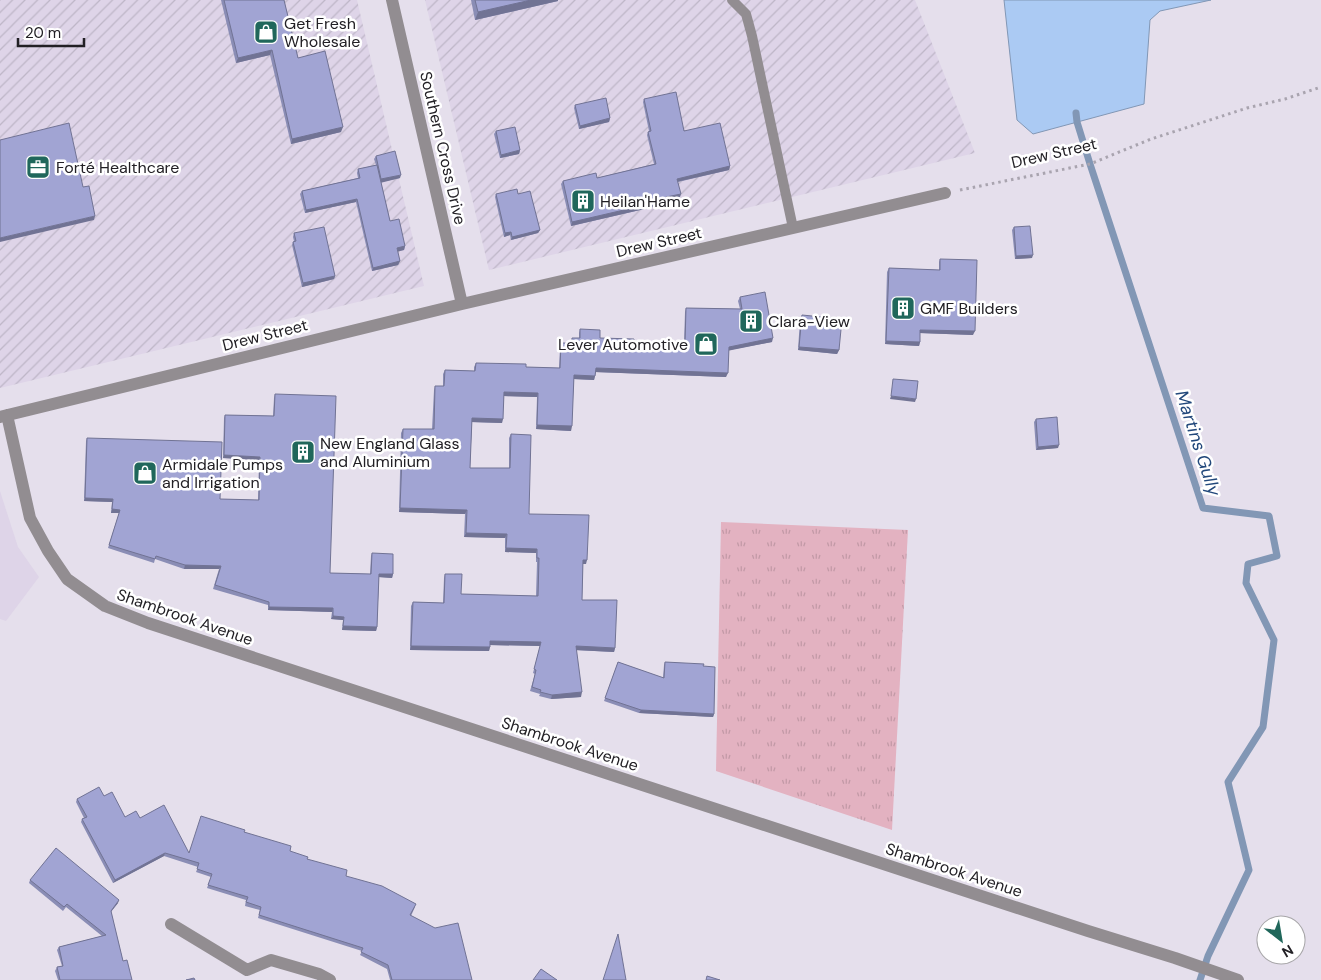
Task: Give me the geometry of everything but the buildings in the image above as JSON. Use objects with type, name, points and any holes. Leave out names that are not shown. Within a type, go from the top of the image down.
[{"type":"street","name":"Southern Cross Drive","points":[[392,0],[462,304]]},
{"type":"street","name":"Drew Street","points":[[3,416],[462,304],[945,193]]},
{"type":"street","name":"Shambrook Avenue","points":[[3,416],[30,518],[48,551],[67,579],[104,606],[186,635],[1175,958],[1234,979]]},
{"type":"street","points":[[171,924],[246,975],[271,960],[319,974],[330,980]]},
{"type":"lane","points":[[732,0],[746,14],[752,36],[793,228]]},
{"type":"path","name":"Drew Street","points":[[945,193],[1090,164],[1152,139],[1247,108],[1285,99],[1321,87]]},
{"type":"shaded area","points":[[0,0],[357,0],[424,286],[0,388]]},
{"type":"shaded area","points":[[425,0],[915,0],[975,153],[489,270]]},
{"type":"shaded area","points":[[0,491],[18,547],[39,577],[6,621],[0,619]]},
{"type":"green space","points":[[721,522],[908,530],[892,830],[716,771]]},
{"type":"water","points":[[1004,0],[1211,0],[1160,11],[1150,20],[1144,104],[1033,134],[1017,120]]},
{"type":"waterway","name":"Martins Gully","points":[[1076,113],[1090,164],[1203,508],[1269,516],[1277,556],[1248,564],[1246,583],[1274,640],[1263,727],[1228,782],[1249,870],[1208,956],[1200,980]]},
{"type":"place","name":"Get Fresh Wholesale","points":[[266,32]]},
{"type":"place","name":"Forté Healthcare","points":[[38,167]]},
{"type":"place","name":"Heilan'Hame","points":[[583,201]]},
{"type":"place","name":"GMF Builders","points":[[903,308]]},
{"type":"place","name":"Clara-View","points":[[751,321]]},
{"type":"place","name":"Lever Automotive","points":[[706,344]]},
{"type":"place","name":"New England Glass and Aluminium","points":[[303,452]]},
{"type":"place","name":"Armidale Pumps and Irrigation","points":[[145,473]]}]
